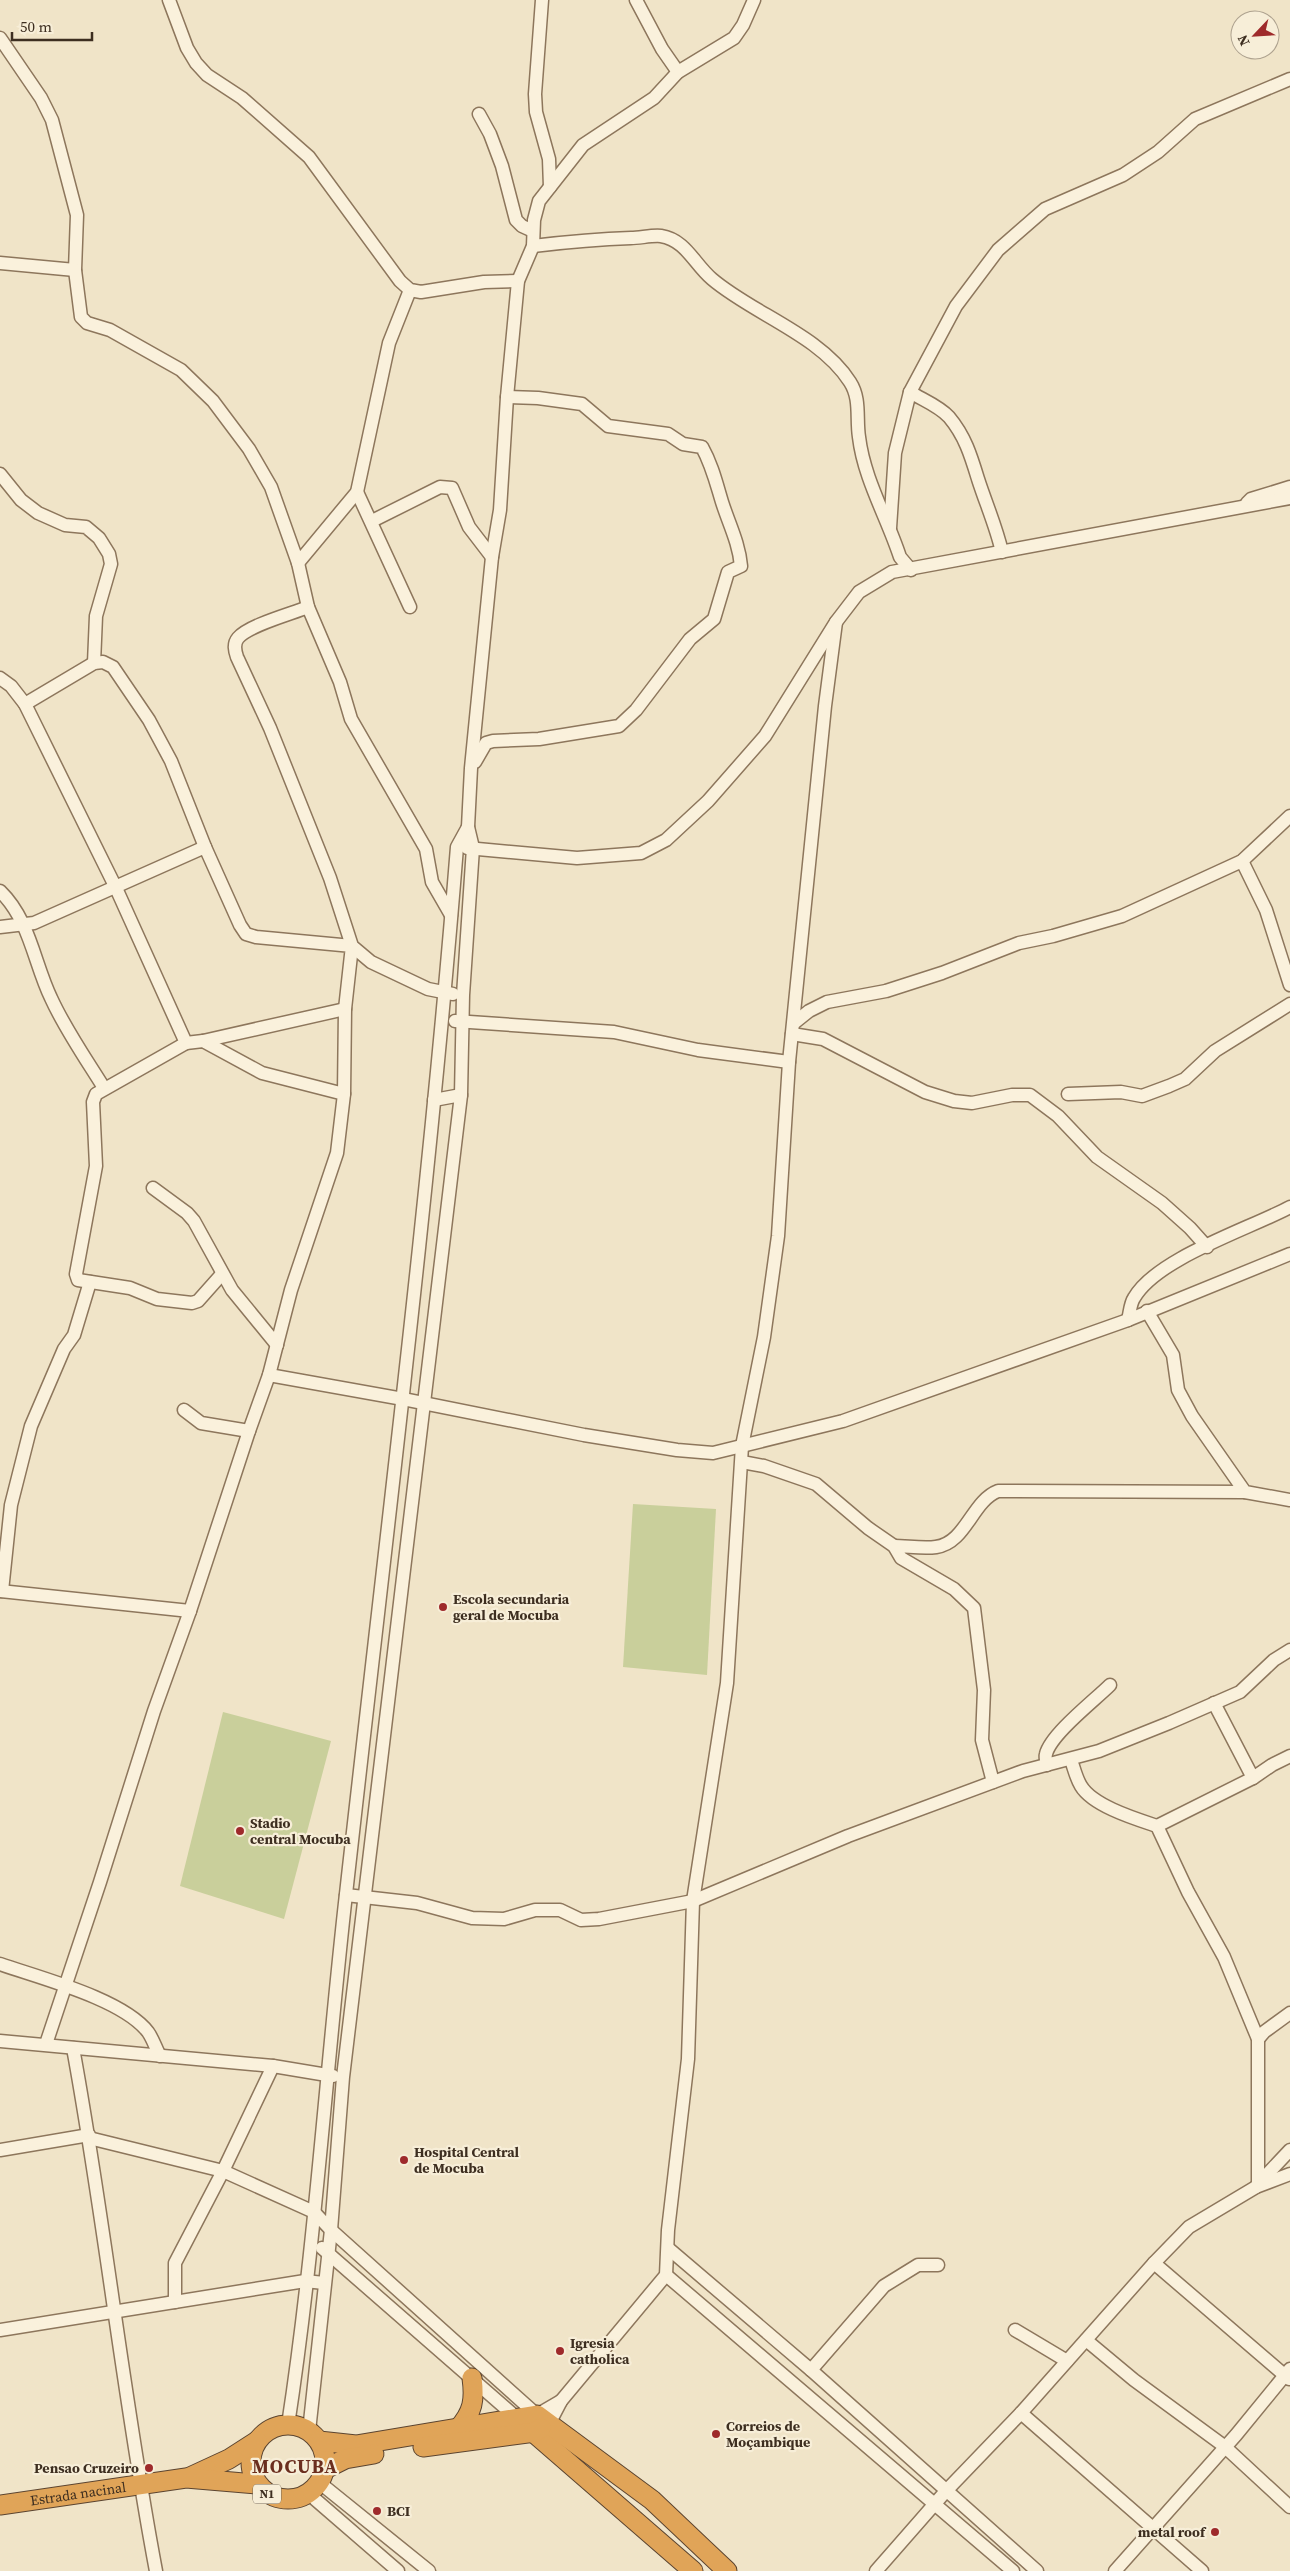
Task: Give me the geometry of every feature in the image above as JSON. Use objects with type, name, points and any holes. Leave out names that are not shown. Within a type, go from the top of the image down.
[{"type":"highway","points":[[458,2429],[472,2408],[474,2398],[472,2378]]},
{"type":"highway","points":[[288,2425],[314,2436],[356,2445],[518,2419],[540,2424],[652,2500],[727,2571]]},
{"type":"highway","points":[[540,2424],[693,2571]]},
{"type":"highway","name":"N1","points":[[257,2441],[251,2455],[251,2470],[257,2484],[268,2494],[281,2499],[296,2499],[318,2482],[360,2455],[540,2424]]},
{"type":"highway","name":"N1","points":[[186,2478],[230,2460],[257,2441],[270,2429],[288,2425]]},
{"type":"highway","points":[[314,2436],[326,2459],[318,2482]]},
{"type":"highway","name":"N1","points":[[186,2478],[257,2484]]},
{"type":"highway","name":"Estrada nacinal","points":[[0,2505],[186,2478]]},
{"type":"street","points":[[168,0],[187,48],[196,64],[207,75],[242,98],[309,157],[395,274],[410,290],[422,292],[484,282],[518,280]]},
{"type":"street","points":[[542,0],[535,94],[536,112],[549,159],[550,187]]},
{"type":"street","points":[[636,0],[662,49],[678,72]]},
{"type":"street","points":[[314,2436],[324,2283],[331,2230],[343,2077],[425,1404],[460,1095],[463,995],[473,848],[468,827],[471,768],[492,557],[500,510],[507,397],[518,280],[533,246],[534,220],[539,201],[583,145],[654,98],[678,72],[734,38],[743,25],[754,0]]},
{"type":"street","points":[[0,38],[41,98],[52,120],[77,215],[75,270],[79,308],[87,323],[110,330],[181,370],[213,401],[249,449],[271,487],[298,564],[308,607],[340,682],[351,719],[426,849],[432,882],[451,915]]},
{"type":"street","points":[[890,528],[894,453],[910,392],[956,306],[998,250],[1045,209],[1123,175],[1158,152],[1195,118],[1290,78]]},
{"type":"street","points":[[479,114],[490,134],[502,166],[516,220],[522,226],[533,231]]},
{"type":"street","points":[[533,246],[588,240],[661,236],[676,242],[690,253],[706,274],[727,292],[764,313],[831,359],[850,382],[858,402],[857,427],[861,455],[869,481],[890,528],[900,558],[911,570]]},
{"type":"street","points":[[0,263],[75,270]]},
{"type":"street","points":[[298,564],[357,492],[389,344],[410,290]]},
{"type":"street","points":[[910,392],[949,417],[970,448],[978,480],[996,525],[1002,552]]},
{"type":"street","points":[[471,768],[486,743],[493,741],[539,740],[619,726],[636,710],[690,639],[714,619],[728,572],[741,566],[740,548],[722,502],[714,470],[702,447],[683,444],[668,434],[608,426],[582,404],[538,398],[507,397]]},
{"type":"street","points":[[0,474],[21,500],[38,513],[65,525],[86,527],[99,538],[109,554],[111,564],[96,616],[94,663]]},
{"type":"street","points":[[372,521],[440,487],[448,486],[452,488],[469,528],[492,557]]},
{"type":"street","points":[[1242,508],[1251,499],[1290,487]]},
{"type":"street","points":[[357,492],[410,607]]},
{"type":"street","points":[[457,847],[577,858],[641,853],[666,840],[708,801],[764,736],[836,622],[860,592],[892,572],[911,570],[1290,498]]},
{"type":"street","points":[[46,2044],[63,1986],[100,1882],[154,1711],[190,1611],[269,1375],[291,1290],[337,1153],[344,1094],[345,1009],[352,946],[330,878],[270,728],[246,681],[234,647],[237,639],[246,631],[308,607]]},
{"type":"street","points":[[0,2150],[89,2137],[223,2171],[314,2212],[540,2424],[562,2401],[666,2275],[669,2250],[668,2230],[688,2059],[693,1901],[727,1683],[742,1446],[764,1337],[778,1236],[789,1062],[825,706],[836,622]]},
{"type":"street","points":[[24,704],[94,663],[103,662],[113,668],[149,720],[171,761],[205,847],[240,925],[246,934],[256,937],[352,946],[371,962],[428,989],[463,995]]},
{"type":"street","points":[[0,678],[11,686],[24,704],[116,888],[186,1043]]},
{"type":"street","points":[[793,1028],[809,1011],[828,1002],[886,991],[942,973],[1019,942],[1053,936],[1122,916],[1242,861],[1290,816]]},
{"type":"street","points":[[288,2425],[314,2212],[346,1894],[444,1020],[457,847],[468,827]]},
{"type":"street","points":[[0,926],[34,923],[205,847]]},
{"type":"street","points":[[1242,861],[1266,910],[1290,985]]},
{"type":"street","points":[[0,891],[8,899],[23,925],[51,1000],[104,1088]]},
{"type":"street","points":[[1068,1094],[1121,1092],[1142,1096],[1169,1086],[1185,1079],[1215,1051],[1290,1004]]},
{"type":"street","points":[[222,1274],[198,1300],[192,1303],[157,1299],[130,1288],[78,1280],[77,1262],[96,1166],[93,1102],[96,1094],[186,1043],[204,1041],[345,1009]]},
{"type":"street","points":[[444,1020],[614,1032],[698,1050],[789,1062]]},
{"type":"street","points":[[793,1028],[823,1039],[925,1092],[954,1101],[972,1103],[1012,1095],[1030,1095],[1058,1116],[1097,1157],[1162,1203],[1190,1228],[1207,1247]]},
{"type":"street","points":[[204,1041],[262,1073],[344,1094]]},
{"type":"street","points":[[434,1100],[460,1095]]},
{"type":"street","points":[[153,1188],[187,1212],[194,1221],[222,1274],[277,1345]]},
{"type":"street","points":[[1128,1320],[1133,1298],[1148,1280],[1184,1257],[1290,1208]]},
{"type":"street","points":[[269,1375],[584,1435],[677,1450],[713,1453],[843,1421],[1128,1320],[1290,1254]]},
{"type":"street","points":[[90,1282],[74,1335],[64,1349],[31,1426],[11,1505],[1,1591],[190,1611]]},
{"type":"street","points":[[1147,1312],[1173,1355],[1178,1390],[1192,1416],[1245,1492]]},
{"type":"street","points":[[184,1410],[200,1423],[249,1431]]},
{"type":"street","points":[[742,1462],[764,1466],[816,1484],[868,1528],[894,1546],[901,1558],[954,1589],[974,1608],[984,1690],[982,1740],[993,1782]]},
{"type":"street","points":[[894,1546],[938,1547],[946,1543],[953,1539],[990,1494],[998,1491],[1245,1492],[1290,1500]]},
{"type":"street","points":[[346,1894],[417,1903],[472,1918],[504,1919],[536,1910],[560,1910],[581,1920],[599,1920],[693,1901],[848,1836],[993,1782],[1047,1765],[1071,1760],[1142,1735],[1240,1692],[1274,1660],[1290,1650]]},
{"type":"street","points":[[1047,1765],[1045,1756],[1048,1749],[1074,1717],[1110,1685]]},
{"type":"street","points":[[370,1689],[389,1691]]},
{"type":"street","points":[[1214,1703],[1253,1778]]},
{"type":"street","points":[[1071,1760],[1081,1786],[1090,1796],[1132,1818],[1157,1826],[1253,1778],[1290,1756]]},
{"type":"street","points":[[1157,1826],[1188,1892],[1224,1957],[1258,2039],[1257,2186]]},
{"type":"street","points":[[0,1964],[63,1986],[130,2015],[148,2032],[160,2056]]},
{"type":"street","points":[[1258,2039],[1264,2032],[1290,2014]]},
{"type":"street","points":[[0,2041],[273,2066],[343,2077]]},
{"type":"street","points":[[73,2048],[89,2137],[113,2312],[140,2485],[156,2571]]},
{"type":"street","points":[[175,2302],[175,2263],[223,2171],[273,2066]]},
{"type":"street","points":[[1257,2186],[1290,2150]]},
{"type":"street","points":[[876,2571],[946,2491],[1021,2413],[1154,2263],[1189,2227],[1257,2186],[1290,2174]]},
{"type":"street","points":[[311,2239],[518,2419]]},
{"type":"street","points":[[669,2250],[811,2370],[1037,2571]]},
{"type":"street","points":[[1115,2571],[1154,2529],[1288,2374],[1154,2263]]},
{"type":"street","points":[[811,2370],[884,2286],[918,2265],[938,2264]]},
{"type":"street","points":[[666,2275],[1013,2571]]},
{"type":"street","points":[[0,2330],[305,2281],[324,2283]]},
{"type":"street","points":[[1015,2330],[1067,2362]]},
{"type":"street","points":[[1086,2340],[1134,2380],[1224,2446],[1290,2506]]},
{"type":"street","points":[[1021,2413],[1202,2571]]},
{"type":"street","points":[[318,2482],[398,2571]]},
{"type":"street","points":[[318,2482],[429,2571]]},
{"type":"green space","points":[[633,1504],[716,1509],[707,1675],[623,1667]]},
{"type":"green space","points":[[223,1712],[331,1741],[284,1919],[180,1886]]},
{"type":"place","name":"Escola secundaria geral de Mocuba","points":[[443,1607]]},
{"type":"place","name":"Stadio central Mocuba","points":[[240,1831]]},
{"type":"place","name":"Hospital Central de Mocuba","points":[[404,2160]]},
{"type":"place","name":"Igresia catholica","points":[[560,2351]]},
{"type":"place","name":"Correios de Moçambique","points":[[716,2434]]},
{"type":"place","name":"Pensao Cruzeiro","points":[[149,2468]]},
{"type":"place","name":"BCI","points":[[377,2511]]},
{"type":"place","name":"metal roof","points":[[1215,2532]]},
{"type":"district","name":"MOCUBA","points":[[295,2466]]}]
